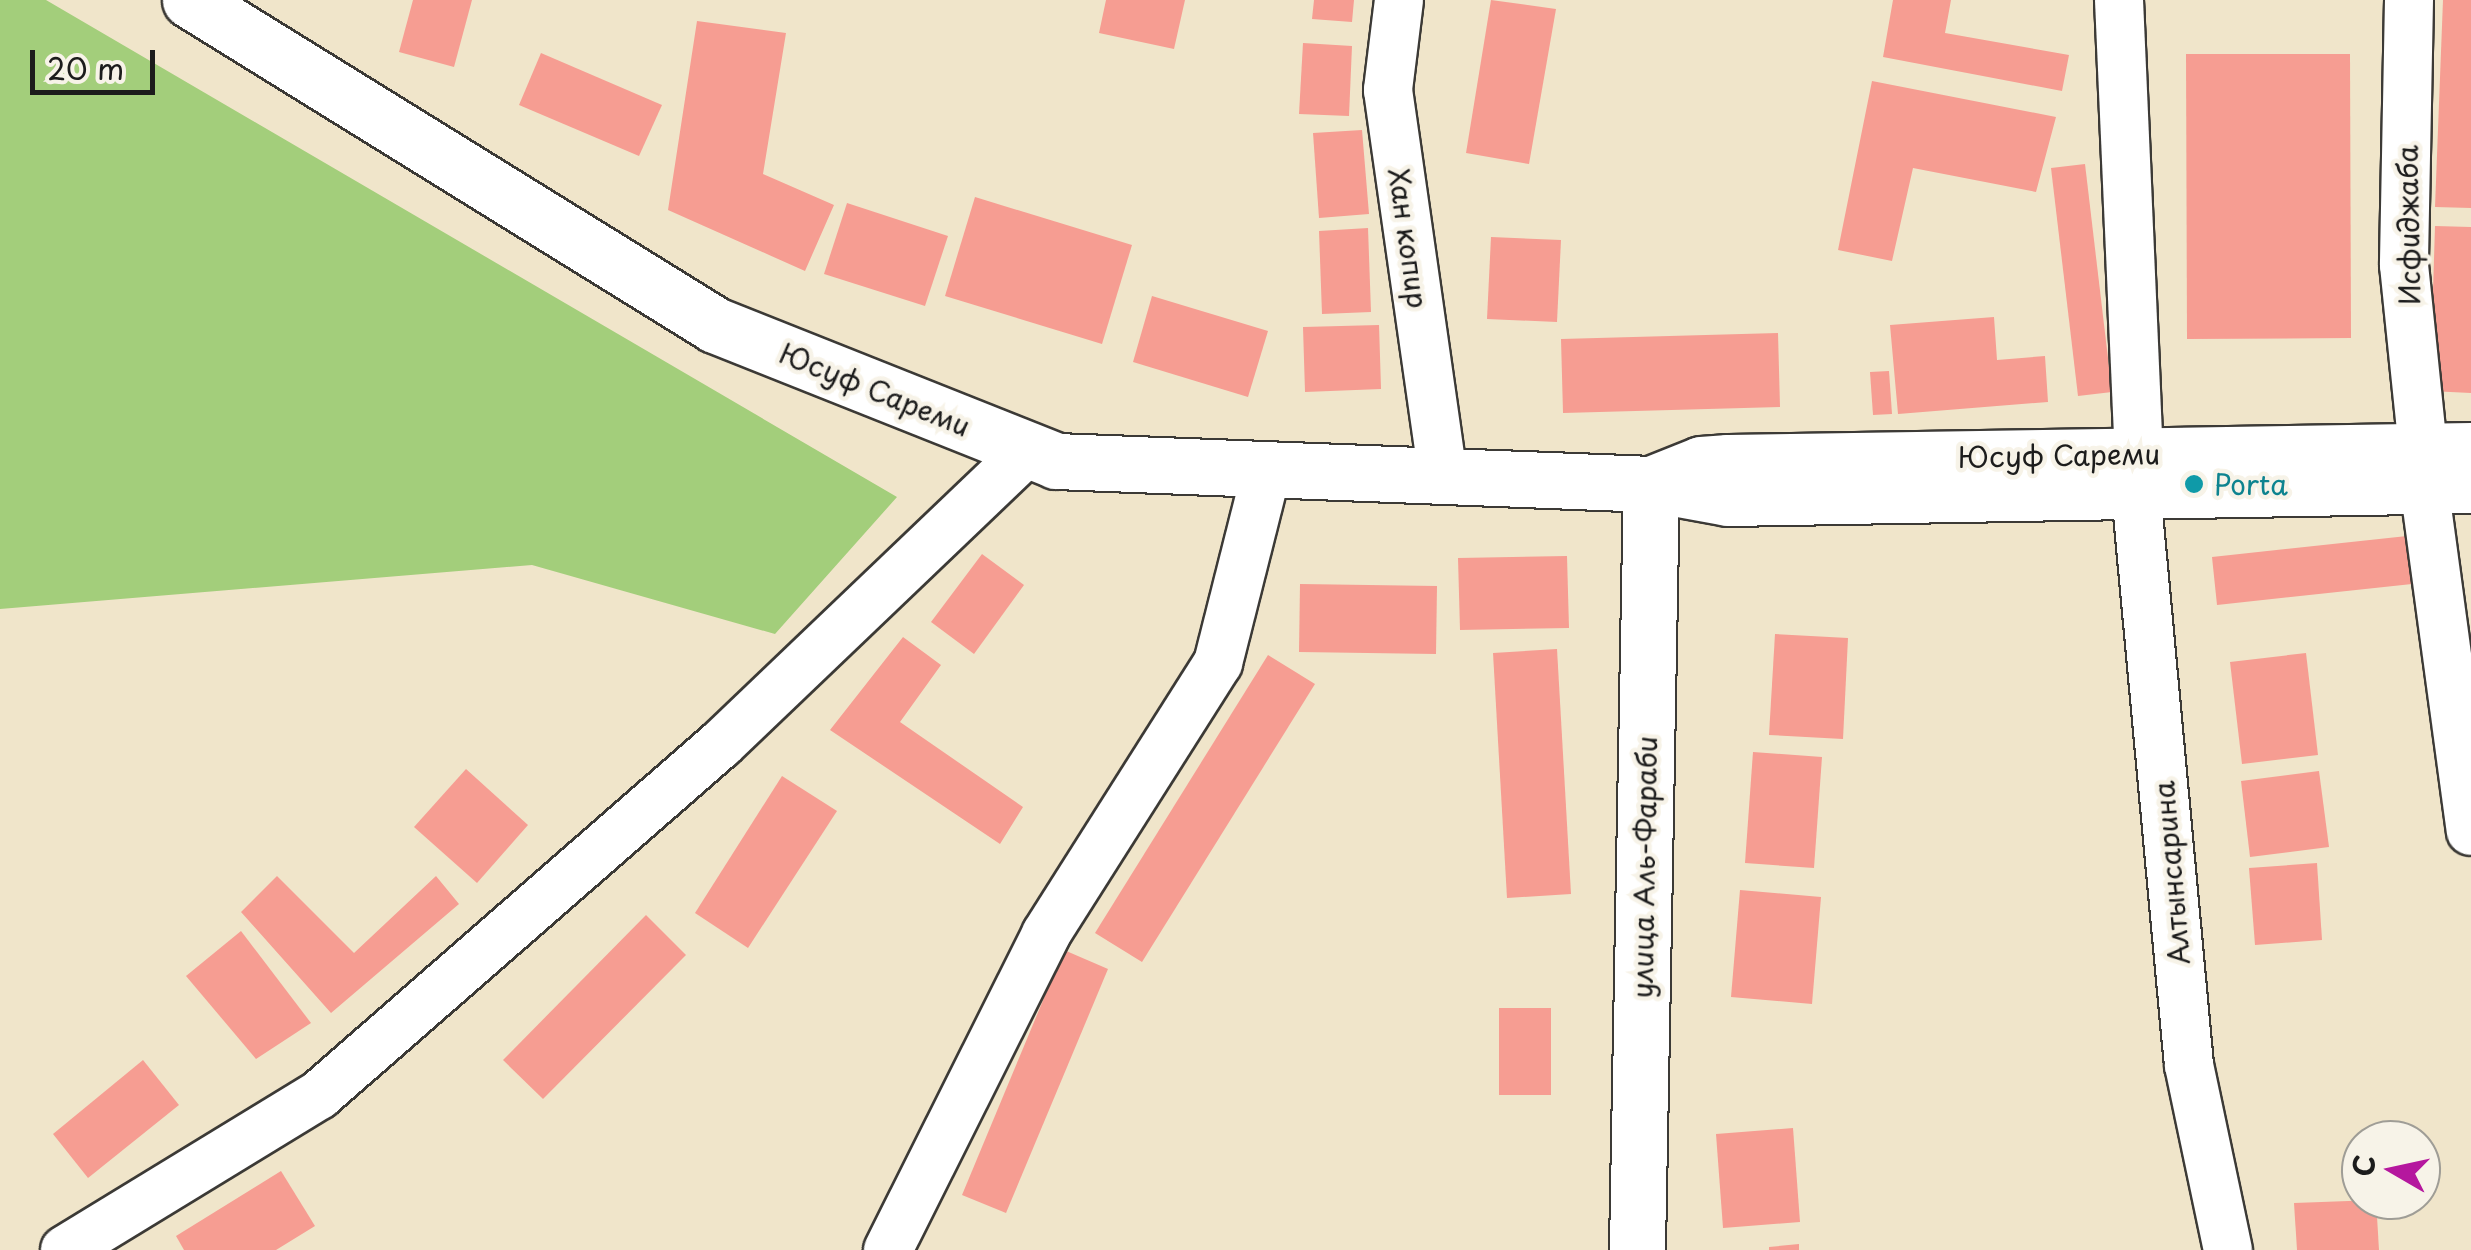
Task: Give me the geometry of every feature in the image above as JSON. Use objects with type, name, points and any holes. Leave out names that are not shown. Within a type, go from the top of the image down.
[{"type":"main road","name":"Юсуф Сареми","points":[[190,0],[716,325],[1056,460],[1650,484],[1701,464],[1728,462],[2138,472],[2447,468]]},
{"type":"main road","name":"улица Аль-Фараби","points":[[1638,1250],[1650,484]]},
{"type":"street","name":"Хан копир","points":[[1400,0],[1388,90],[1443,476]]},
{"type":"street","name":"Алтынсарина","points":[[2119,0],[2138,472],[2188,1065],[2228,1250]]},
{"type":"street","name":"Исфиджаба","points":[[2409,0],[2404,265],[2447,468],[2471,831]]},
{"type":"street","points":[[65,1250],[319,1094],[721,744],[1029,450]]},
{"type":"street","points":[[888,1250],[1046,934],[1218,663],[1267,469]]},
{"type":"green space","points":[[0,0],[46,0],[897,497],[775,634],[532,565],[0,609]]},
{"type":"building","points":[[413,0],[472,0],[454,67],[399,52]]},
{"type":"building","points":[[1106,0],[1185,0],[1174,49],[1099,33]]},
{"type":"building","points":[[1314,0],[1354,0],[1352,22],[1312,19]]},
{"type":"building","points":[[1491,0],[1556,9],[1529,164],[1466,153]]},
{"type":"building","points":[[1893,0],[1951,0],[1945,33],[2069,55],[2062,91],[1883,57]]},
{"type":"building","points":[[2443,0],[2471,0],[2471,208],[2435,207]]},
{"type":"building","points":[[697,21],[786,33],[763,174],[834,205],[805,271],[668,210]]},
{"type":"building","points":[[1303,43],[1352,46],[1349,116],[1299,114]]},
{"type":"building","points":[[541,53],[662,105],[639,156],[519,105]]},
{"type":"building","points":[[2186,54],[2350,54],[2351,338],[2187,339]]},
{"type":"building","points":[[1872,81],[2056,117],[2036,192],[1913,168],[1892,261],[1838,250]]},
{"type":"building","points":[[1362,130],[1369,214],[1319,218],[1313,133]]},
{"type":"building","points":[[2085,164],[2112,392],[2078,396],[2051,168]]},
{"type":"building","points":[[975,197],[1132,245],[1102,344],[945,296]]},
{"type":"building","points":[[847,203],[948,236],[925,306],[824,274]]},
{"type":"building","points":[[2435,226],[2471,227],[2471,393],[2430,391]]},
{"type":"building","points":[[1368,228],[1371,312],[1322,314],[1319,231]]},
{"type":"building","points":[[1491,237],[1561,240],[1557,322],[1487,319]]},
{"type":"building","points":[[1152,296],[1268,331],[1248,397],[1133,362]]},
{"type":"building","points":[[1994,317],[1997,360],[2045,356],[2048,402],[1898,414],[1890,325]]},
{"type":"building","points":[[1379,325],[1381,389],[1305,392],[1303,327]]},
{"type":"building","points":[[1778,333],[1780,407],[1563,413],[1561,339]]},
{"type":"building","points":[[1889,371],[1892,414],[1873,415],[1870,372]]},
{"type":"building","points":[[2407,536],[2412,584],[2217,605],[2212,557]]},
{"type":"building","points":[[982,554],[1024,585],[974,654],[931,622]]},
{"type":"building","points":[[1567,556],[1569,628],[1460,630],[1458,558]]},
{"type":"building","points":[[1300,584],[1437,586],[1436,654],[1299,652]]},
{"type":"building","points":[[1775,634],[1848,638],[1843,739],[1769,735]]},
{"type":"building","points":[[903,637],[941,665],[900,722],[1023,807],[1000,844],[830,730]]},
{"type":"building","points":[[1557,649],[1571,894],[1507,898],[1493,653]]},
{"type":"building","points":[[2306,653],[2318,755],[2242,764],[2230,662]]},
{"type":"building","points":[[1268,655],[1315,684],[1142,962],[1095,933]]},
{"type":"building","points":[[1753,752],[1822,757],[1814,868],[1745,863]]},
{"type":"building","points":[[466,769],[528,825],[477,883],[414,827]]},
{"type":"building","points":[[2319,771],[2329,847],[2250,857],[2241,781]]},
{"type":"building","points":[[782,776],[837,811],[748,948],[695,913]]},
{"type":"building","points":[[2317,863],[2322,940],[2255,945],[2249,868]]},
{"type":"building","points":[[277,876],[354,953],[436,876],[459,904],[331,1013],[241,912]]},
{"type":"building","points":[[1740,890],[1821,897],[1812,1004],[1731,997]]},
{"type":"building","points":[[646,915],[686,955],[543,1099],[503,1060]]},
{"type":"building","points":[[241,931],[311,1023],[256,1059],[186,976]]},
{"type":"building","points":[[1064,950],[1108,969],[1006,1213],[962,1195]]},
{"type":"building","points":[[1499,1008],[1551,1008],[1551,1095],[1499,1095]]},
{"type":"building","points":[[143,1060],[179,1105],[88,1178],[53,1134]]},
{"type":"building","points":[[1793,1128],[1800,1222],[1723,1228],[1716,1134]]},
{"type":"building","points":[[281,1171],[315,1226],[276,1250],[184,1250],[176,1236]]},
{"type":"building","points":[[2341,1201],[2341,1220],[2377,1220],[2379,1250],[2297,1250],[2294,1203]]},
{"type":"building","points":[[1799,1244],[1799,1250],[1769,1250],[1769,1247]]},
{"type":"place","name":"Porta","points":[[2194,484]]}]
